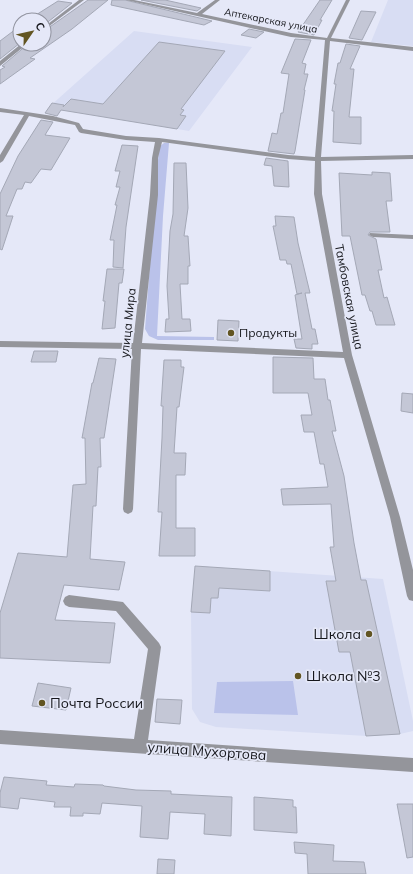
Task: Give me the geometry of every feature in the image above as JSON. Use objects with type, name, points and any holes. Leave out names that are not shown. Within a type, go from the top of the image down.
[{"type":"street","points":[[52,23],[82,0]]},
{"type":"street","name":"Аптекарская улица","points":[[128,0],[199,14],[253,28],[328,40],[413,49]]},
{"type":"street","points":[[199,14],[218,0]]},
{"type":"street","name":"Тамбовская улица","points":[[348,0],[328,40],[318,159],[318,194],[348,355],[395,517],[413,596]]},
{"type":"street","points":[[0,64],[14,52]]},
{"type":"street","points":[[0,110],[53,118],[76,124],[81,131],[126,138],[159,140],[318,159],[413,157]]},
{"type":"street","points":[[0,161],[27,115]]},
{"type":"street","name":"улица Мира","points":[[128,509],[137,346],[154,195],[155,158],[159,140]]},
{"type":"street","points":[[373,235],[413,237]]},
{"type":"street","points":[[0,344],[137,346],[348,355]]},
{"type":"street","points":[[70,601],[119,606],[155,647],[152,682],[140,746]]},
{"type":"street","name":"улица Мухортова","points":[[0,737],[413,765]]},
{"type":"shaded area","points":[[388,0],[413,0],[413,46],[371,42]]},
{"type":"shaded area","points":[[134,31],[252,47],[189,131],[49,107]]},
{"type":"shaded area","points":[[164,143],[169,143],[163,216],[157,336],[214,337],[214,340],[158,340],[149,336],[145,329],[159,147]]},
{"type":"shaded area","name":"Школа №3","points":[[195,566],[383,579],[413,721],[413,731],[400,734],[366,736],[216,727],[200,722],[192,709],[191,612]]},
{"type":"shaded area","points":[[293,681],[298,715],[214,713],[217,682]]},
{"type":"building","points":[[88,0],[108,0],[52,43],[52,25]]},
{"type":"building","points":[[112,0],[125,0],[212,21],[204,25],[111,5]]},
{"type":"building","points":[[141,0],[165,0],[201,8],[197,11]]},
{"type":"building","points":[[320,0],[332,0],[320,20],[322,20],[314,35],[298,32]]},
{"type":"building","points":[[58,1],[72,3],[52,19],[52,12],[41,12]]},
{"type":"building","points":[[361,11],[376,12],[362,40],[349,38]]},
{"type":"building","points":[[249,29],[264,32],[256,38],[241,35]]},
{"type":"building","points":[[12,32],[12,49],[0,59],[0,41]]},
{"type":"building","points":[[295,39],[311,40],[302,63],[306,64],[304,74],[308,74],[304,90],[295,151],[294,154],[268,151],[272,133],[277,134],[281,113],[283,113],[289,74],[281,73]]},
{"type":"building","points":[[159,42],[225,51],[181,109],[184,110],[180,115],[186,116],[177,129],[61,110],[57,116],[45,113],[52,103],[64,105],[63,107],[71,99],[103,104]]},
{"type":"building","points":[[346,44],[360,46],[350,69],[354,69],[349,117],[361,117],[361,144],[333,142],[334,111],[332,111],[336,84],[334,84],[338,63],[340,63]]},
{"type":"building","points":[[19,52],[39,52],[30,58],[35,59],[0,84],[0,70],[5,67],[2,66]]},
{"type":"building","points":[[41,120],[53,122],[45,135],[70,138],[51,170],[41,169],[31,183],[25,182],[22,189],[17,189],[6,216],[13,216],[2,250],[0,249],[0,194],[18,156]]},
{"type":"building","points":[[122,145],[138,146],[126,227],[123,268],[113,267],[114,240],[110,240],[117,205],[115,205],[120,187],[116,187],[120,171],[115,171]]},
{"type":"building","points":[[266,158],[288,161],[289,187],[274,186],[272,166],[264,165]]},
{"type":"building","points":[[174,163],[186,163],[188,208],[184,236],[188,236],[190,266],[188,266],[188,284],[180,284],[182,319],[190,319],[191,331],[165,332],[166,319],[169,319],[167,286],[170,231],[173,214]]},
{"type":"building","points":[[372,172],[390,173],[392,201],[386,201],[390,232],[370,232],[368,235],[376,239],[382,270],[378,270],[384,298],[387,297],[395,325],[376,325],[365,295],[362,295],[350,236],[342,236],[339,173],[372,175]]},
{"type":"building","points":[[275,216],[294,217],[298,243],[310,293],[305,293],[312,329],[315,329],[318,344],[312,344],[312,349],[296,348],[294,339],[302,339],[295,295],[302,293],[297,294],[291,264],[287,264],[286,260],[280,260],[273,226],[276,226]]},
{"type":"building","points":[[107,269],[124,269],[122,283],[119,283],[115,328],[102,329],[105,301],[103,301]]},
{"type":"building","points":[[218,320],[239,321],[238,341],[217,340]]},
{"type":"building","points":[[34,351],[58,351],[56,362],[31,362]]},
{"type":"building","points":[[273,357],[313,358],[314,379],[325,379],[328,400],[330,400],[336,431],[332,431],[344,476],[361,580],[366,580],[400,734],[366,736],[350,652],[339,652],[326,581],[336,581],[330,547],[334,547],[331,504],[283,505],[281,489],[328,487],[324,464],[320,464],[314,432],[304,432],[301,415],[312,415],[308,393],[273,393]]},
{"type":"building","points":[[99,358],[116,359],[104,438],[100,438],[101,467],[98,467],[96,506],[93,506],[90,559],[125,562],[119,590],[64,585],[55,620],[115,623],[110,663],[0,658],[0,613],[18,553],[67,557],[73,485],[86,484],[85,438],[82,438],[92,383]]},
{"type":"building","points":[[164,360],[181,360],[181,367],[184,367],[179,407],[177,407],[174,453],[186,453],[185,475],[176,475],[176,528],[195,528],[195,556],[159,556],[162,512],[158,512]]},
{"type":"building","points":[[402,393],[413,394],[413,413],[401,411]]},
{"type":"building","points":[[195,566],[270,571],[270,591],[219,588],[218,598],[211,598],[210,613],[191,612]]},
{"type":"building","points":[[38,683],[71,688],[66,710],[32,706]]},
{"type":"building","points":[[157,699],[182,700],[180,724],[155,722]]},
{"type":"building","points":[[4,777],[47,781],[46,785],[74,787],[75,784],[103,785],[136,790],[171,791],[171,794],[232,797],[231,836],[204,834],[205,814],[170,812],[168,839],[140,837],[142,806],[102,803],[100,814],[83,813],[83,816],[70,816],[71,807],[54,807],[55,802],[20,798],[18,809],[0,807],[0,793]]},
{"type":"building","points":[[254,797],[293,800],[293,807],[296,807],[297,833],[254,830]]},
{"type":"building","points":[[397,804],[413,804],[413,857],[407,858]]},
{"type":"building","points":[[294,842],[334,845],[333,861],[364,862],[366,874],[308,874],[307,854],[295,853]]},
{"type":"building","points":[[158,859],[175,860],[174,874],[157,874]]},
{"type":"place","name":"Продукты","points":[[231,333]]},
{"type":"place","name":"Школа","points":[[369,634]]},
{"type":"place","name":"Школа №3","points":[[298,676]]},
{"type":"place","name":"Почта России","points":[[42,703]]}]
